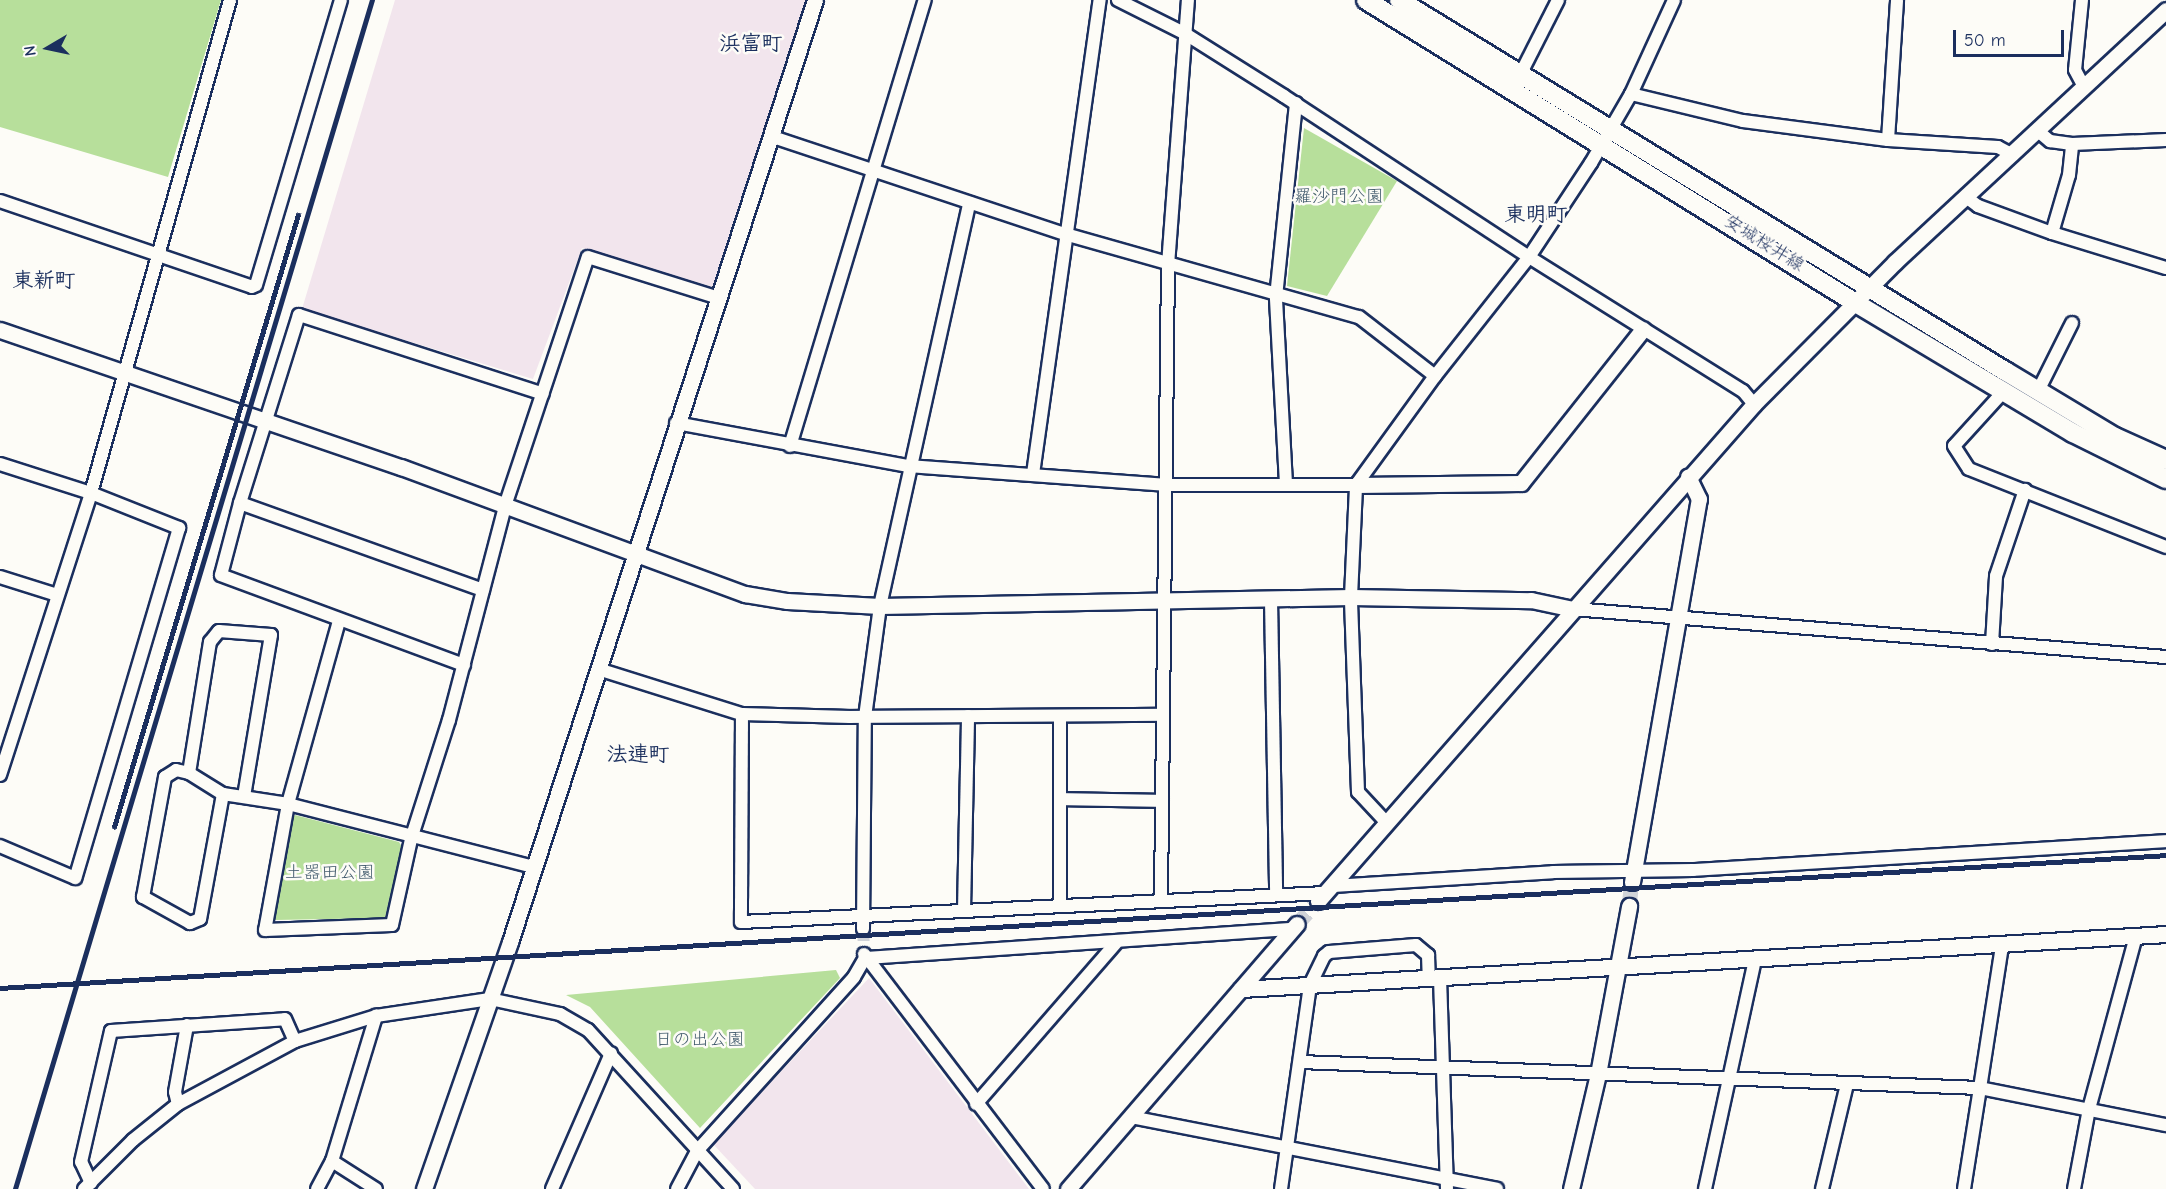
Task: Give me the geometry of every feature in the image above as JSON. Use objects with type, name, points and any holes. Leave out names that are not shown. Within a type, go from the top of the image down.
[{"type":"main road","name":"安城桜井線","points":[[1366,0],[1868,287],[2115,436],[2166,460]]},
{"type":"main road","name":"安城桜井線","points":[[1399,0],[1521,75],[1607,138],[1854,302],[2073,433],[2166,478]]},
{"type":"street","points":[[1,771],[90,493],[160,256],[230,0]]},
{"type":"street","points":[[0,201],[252,287],[260,281],[341,0]]},
{"type":"street","points":[[424,1189],[534,867],[636,556],[676,423],[773,137],[815,0]]},
{"type":"street","points":[[790,446],[925,0]]},
{"type":"street","points":[[1033,474],[1065,234],[1100,0]]},
{"type":"street","points":[[1118,0],[1184,33],[1296,103],[1529,257],[1743,391],[1754,404]]},
{"type":"street","points":[[1161,898],[1168,265],[1188,0]]},
{"type":"street","points":[[1521,75],[1558,0]]},
{"type":"street","points":[[1386,822],[1358,792],[1351,597],[1356,485],[1435,376],[1529,257],[1607,138],[1631,94],[1674,0]]},
{"type":"street","points":[[1888,140],[1897,0]]},
{"type":"street","points":[[2082,0],[2075,70],[2084,87]]},
{"type":"street","points":[[1325,893],[1688,476],[1754,404],[1868,287],[2013,155],[2166,10]]},
{"type":"street","points":[[1631,94],[1743,121],[1888,140],[1998,147],[2013,155]]},
{"type":"street","points":[[1286,484],[1276,297],[1296,103]]},
{"type":"street","points":[[2038,131],[2050,141],[2072,144],[2166,140]]},
{"type":"street","points":[[773,137],[1065,234],[1276,297],[1359,317],[1435,376]]},
{"type":"street","points":[[2052,233],[2069,175],[2072,144]]},
{"type":"street","points":[[1966,197],[1978,206],[2052,233],[2166,268]]},
{"type":"street","points":[[862,922],[865,717],[880,606],[908,466],[969,203]]},
{"type":"street","points":[[339,621],[288,804],[265,930],[392,925],[411,839],[464,665],[505,506],[588,257],[719,298]]},
{"type":"street","points":[[464,665],[339,621],[221,575],[240,503],[267,422],[298,315],[440,358],[543,394]]},
{"type":"street","points":[[2037,391],[2072,322]]},
{"type":"street","points":[[676,423],[790,446],[908,466],[1164,485],[1521,483],[1643,329]]},
{"type":"street","points":[[0,330],[505,506],[636,556],[745,594],[787,601],[880,606],[1351,597],[1531,600],[1573,609],[2166,657]]},
{"type":"street","points":[[2004,391],[1954,446],[1969,469],[2166,547]]},
{"type":"street","points":[[0,464],[90,493],[179,528],[75,878],[0,846]]},
{"type":"street","points":[[1633,877],[1699,499],[1688,476]]},
{"type":"street","points":[[1992,644],[1996,576],[2025,490]]},
{"type":"street","points":[[240,503],[483,590]]},
{"type":"street","points":[[0,577],[57,595]]},
{"type":"street","points":[[1271,599],[1276,895]]},
{"type":"street","points":[[189,773],[210,642],[219,631],[271,635],[244,797]]},
{"type":"street","points":[[598,669],[742,714],[865,717],[1162,715]]},
{"type":"street","points":[[742,714],[741,922],[862,922],[964,910],[1161,898],[1325,893],[1554,872],[1633,877],[2166,841]]},
{"type":"street","points":[[964,910],[968,716]]},
{"type":"street","points":[[1060,716],[1060,904]]},
{"type":"street","points":[[223,794],[200,919],[190,923],[142,897],[165,777],[176,770],[189,773],[223,794],[288,804],[411,839],[534,867]]},
{"type":"street","points":[[1060,799],[1162,801]]},
{"type":"street","points":[[1571,1189],[1598,1074],[1616,965],[1629,906]]},
{"type":"street","points":[[864,954],[1116,943],[1294,926]]},
{"type":"street","points":[[1068,1189],[1294,926]]},
{"type":"street","points":[[1240,989],[1616,965],[2002,946],[2166,934]]},
{"type":"street","points":[[2074,1189],[2089,1109],[2136,936]]},
{"type":"street","points":[[976,1104],[1116,943]]},
{"type":"street","points":[[1281,1189],[1310,986],[1318,965],[1329,952],[1416,945],[1428,955],[1435,978],[1443,1070],[1448,1184]]},
{"type":"street","points":[[1964,1189],[2002,946]]},
{"type":"street","points":[[864,954],[1043,1189]]},
{"type":"street","points":[[677,1189],[697,1151],[854,977],[864,954]]},
{"type":"street","points":[[1705,1189],[1726,1080],[1755,959]]},
{"type":"street","points":[[87,1186],[133,1140],[178,1104],[294,1041],[376,1016],[490,999],[560,1014],[588,1030],[612,1053],[733,1189]]},
{"type":"street","points":[[317,1189],[332,1161],[376,1016]]},
{"type":"street","points":[[87,1186],[81,1162],[111,1030],[285,1019],[294,1041]]},
{"type":"street","points":[[178,1104],[176,1092],[187,1025]]},
{"type":"street","points":[[552,1189],[612,1053]]},
{"type":"street","points":[[1300,1062],[1443,1070],[1980,1088],[2166,1125]]},
{"type":"street","points":[[1822,1189],[1847,1084]]},
{"type":"street","points":[[1131,1117],[1448,1184],[1497,1189]]},
{"type":"street","points":[[332,1161],[375,1189]]},
{"type":"shaded area","points":[[395,0],[806,0],[713,287],[582,248],[533,379],[302,309]]},
{"type":"shaded area","points":[[869,978],[1029,1189],[755,1189],[713,1144]]},
{"type":"green space","points":[[0,0],[221,0],[168,177],[0,127]]},
{"type":"green space","name":"羅沙門公園","points":[[1304,128],[1397,181],[1327,296],[1287,286]]},
{"type":"green space","name":"土器田公園","points":[[295,815],[399,842],[402,847],[385,918],[275,920],[290,821]]},
{"type":"green space","name":"日の出公園","points":[[836,970],[840,978],[700,1128],[590,1007],[566,995]]},
{"type":"tunnel","points":[[1629,906],[1632,882]]},
{"type":"tunnel","points":[[1297,924],[1318,901]]},
{"type":"tunnel","points":[[863,929],[864,950]]},
{"type":"railway","points":[[15,1189],[372,0]]},
{"type":"railway","points":[[114,827],[298,215]]},
{"type":"railway","points":[[0,988],[2166,855]]},
{"type":"district","name":"浜富町","points":[[751,43]]},
{"type":"district","name":"東明町","points":[[1536,214]]},
{"type":"district","name":"東新町","points":[[44,280]]},
{"type":"district","name":"法連町","points":[[638,754]]}]
